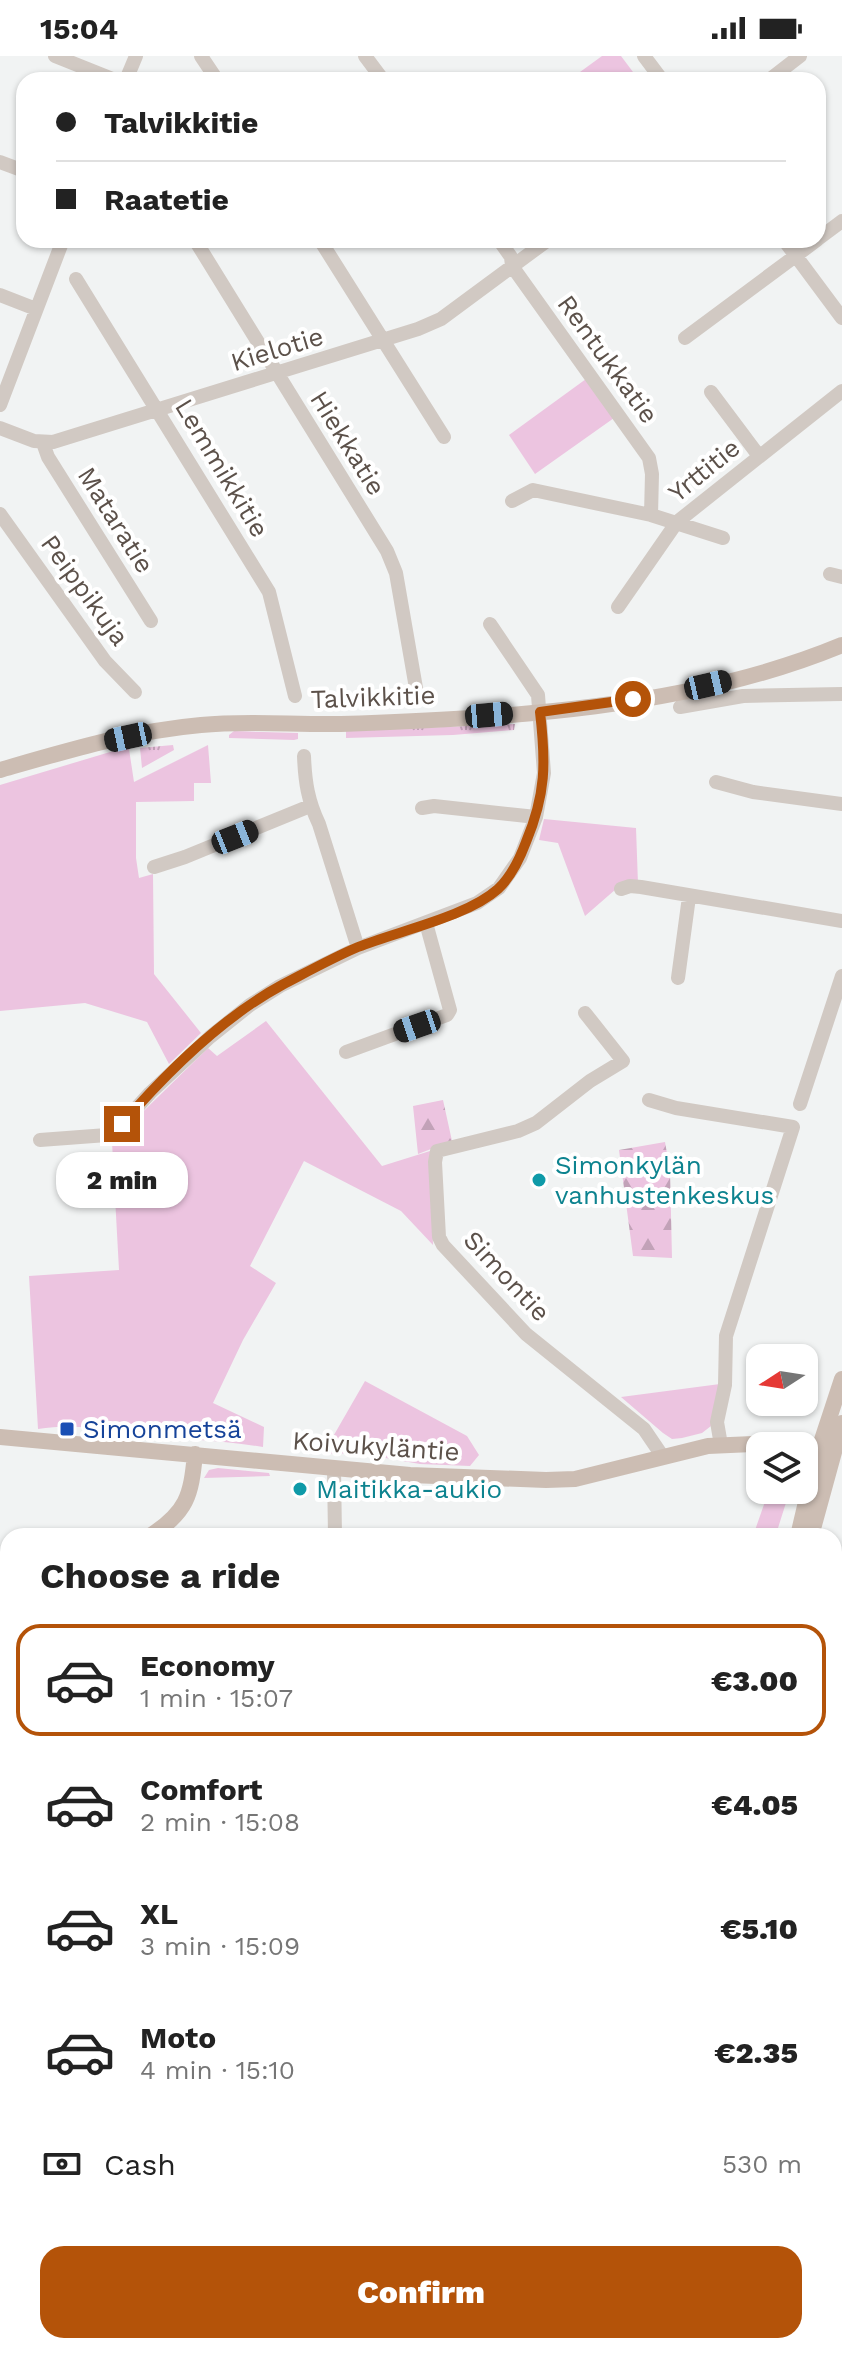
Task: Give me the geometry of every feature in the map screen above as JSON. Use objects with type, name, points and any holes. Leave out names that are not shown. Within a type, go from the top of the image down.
[{"type":"main road","name":"Talvikkitie","points":[[0,770],[83,746],[201,725],[344,723],[540,712],[659,695],[772,669],[842,645]]},
{"type":"main road","points":[[800,1528],[842,1379]]},
{"type":"main road","points":[[812,1528],[819,1463],[842,1423]]},
{"type":"main road","name":"Koivukyläntie","points":[[0,1437],[410,1475],[561,1480],[721,1445],[746,1446]]},
{"type":"main road","points":[[160,1528],[185,1504],[190,1493],[195,1454]]},
{"type":"street","points":[[55,56],[95,72]]},
{"type":"street","points":[[779,72],[800,56]]},
{"type":"street","points":[[826,233],[842,221]]},
{"type":"street","points":[[0,405],[60,248]]},
{"type":"street","name":"Hiekkatie","points":[[200,248],[393,562],[416,688]]},
{"type":"street","points":[[325,248],[444,437]]},
{"type":"street","name":"Rentukkatie","points":[[505,248],[511,257],[512,266],[649,458],[652,474],[651,515]]},
{"type":"street","name":"Kielotie","points":[[43,443],[159,411],[441,319],[537,248]]},
{"type":"street","points":[[790,248],[842,318]]},
{"type":"street","points":[[685,338],[806,248]]},
{"type":"street","name":"Lemmikkitie","points":[[76,279],[269,592],[295,696]]},
{"type":"street","points":[[0,295],[36,309]]},
{"type":"street","name":"Yrttitie","points":[[618,607],[677,522],[842,391]]},
{"type":"street","points":[[711,392],[759,456]]},
{"type":"street","points":[[0,428],[43,443]]},
{"type":"street","name":"Mataratie","points":[[43,443],[48,457],[151,621]]},
{"type":"street","points":[[512,501],[533,490],[651,515],[723,538]]},
{"type":"street","name":"Peippikuja","points":[[0,514],[105,661],[135,692]]},
{"type":"street","points":[[40,1140],[107,1135],[122,1124],[192,1053],[250,1005],[280,986],[358,948],[477,903],[499,888],[520,858],[536,817],[544,773],[538,695],[490,624]]},
{"type":"street","points":[[680,707],[743,696],[842,694]]},
{"type":"street","points":[[304,756],[305,785],[310,806],[319,824],[358,948]]},
{"type":"street","points":[[716,782],[753,792],[842,804]]},
{"type":"street","points":[[154,867],[310,806]]},
{"type":"street","points":[[422,808],[434,806],[536,817]]},
{"type":"street","points":[[621,889],[641,887],[842,921]]},
{"type":"street","points":[[678,978],[689,897]]},
{"type":"street","points":[[346,1052],[447,1015],[450,1010],[426,923]]},
{"type":"street","points":[[800,1104],[842,976]]},
{"type":"street","name":"Simontie","points":[[585,1013],[623,1061],[590,1081],[536,1123],[518,1131],[437,1151],[439,1237],[526,1334],[644,1429],[663,1457]]},
{"type":"street","points":[[649,1100],[676,1108],[793,1127],[726,1336],[725,1385],[717,1422],[721,1445]]},
{"type":"street","points":[[334,1469],[335,1528]]},
{"type":"green space","points":[[602,56],[621,56],[633,72],[580,72]]},
{"type":"green space","points":[[586,379],[614,418],[535,474],[509,435]]},
{"type":"green space","points":[[515,724],[514,730],[346,738],[346,731]]},
{"type":"green space","points":[[234,731],[298,733],[298,739],[229,738]]},
{"type":"green space","points":[[173,745],[174,750],[142,768],[140,748]]},
{"type":"green space","points":[[208,745],[211,783],[194,783],[194,801],[136,802],[139,878],[153,874],[154,974],[201,1033],[169,1064],[147,1022],[85,1003],[0,1011],[0,785],[120,749],[129,749],[134,782]]},
{"type":"green space","points":[[544,819],[636,828],[638,884],[616,889],[585,916],[558,843],[539,840]]},
{"type":"green space","points":[[266,1021],[382,1166],[430,1151],[433,1245],[401,1211],[304,1161],[250,1266],[276,1283],[243,1340],[213,1403],[264,1427],[263,1447],[98,1428],[38,1429],[29,1276],[119,1270],[112,1142],[208,1048],[217,1056]]},
{"type":"green space","points":[[443,1100],[452,1141],[418,1154],[413,1106]]},
{"type":"green space","points":[[665,1142],[670,1171],[672,1258],[633,1256],[619,1150]]},
{"type":"green space","points":[[365,1381],[467,1436],[479,1455],[470,1466],[420,1464],[357,1453],[323,1454]]},
{"type":"green space","points":[[720,1384],[711,1426],[702,1433],[682,1438],[672,1439],[663,1433],[621,1397]]},
{"type":"green space","points":[[218,1468],[269,1473],[270,1476],[204,1478],[209,1470]]},
{"type":"green space","points":[[764,1504],[786,1504],[778,1528],[756,1528]]},
{"type":"place","name":"Simonkylän vanhustenkeskus","points":[[539,1180]]},
{"type":"place","name":"Simonmetsä","points":[[67,1429]]},
{"type":"place","name":"Maitikka-aukio","points":[[300,1489]]},
{"type":"route","points":[[122,1124],[210,1037],[280,986],[358,948],[477,903],[499,888],[520,858],[542,795],[544,773],[540,712],[633,699]]}]
